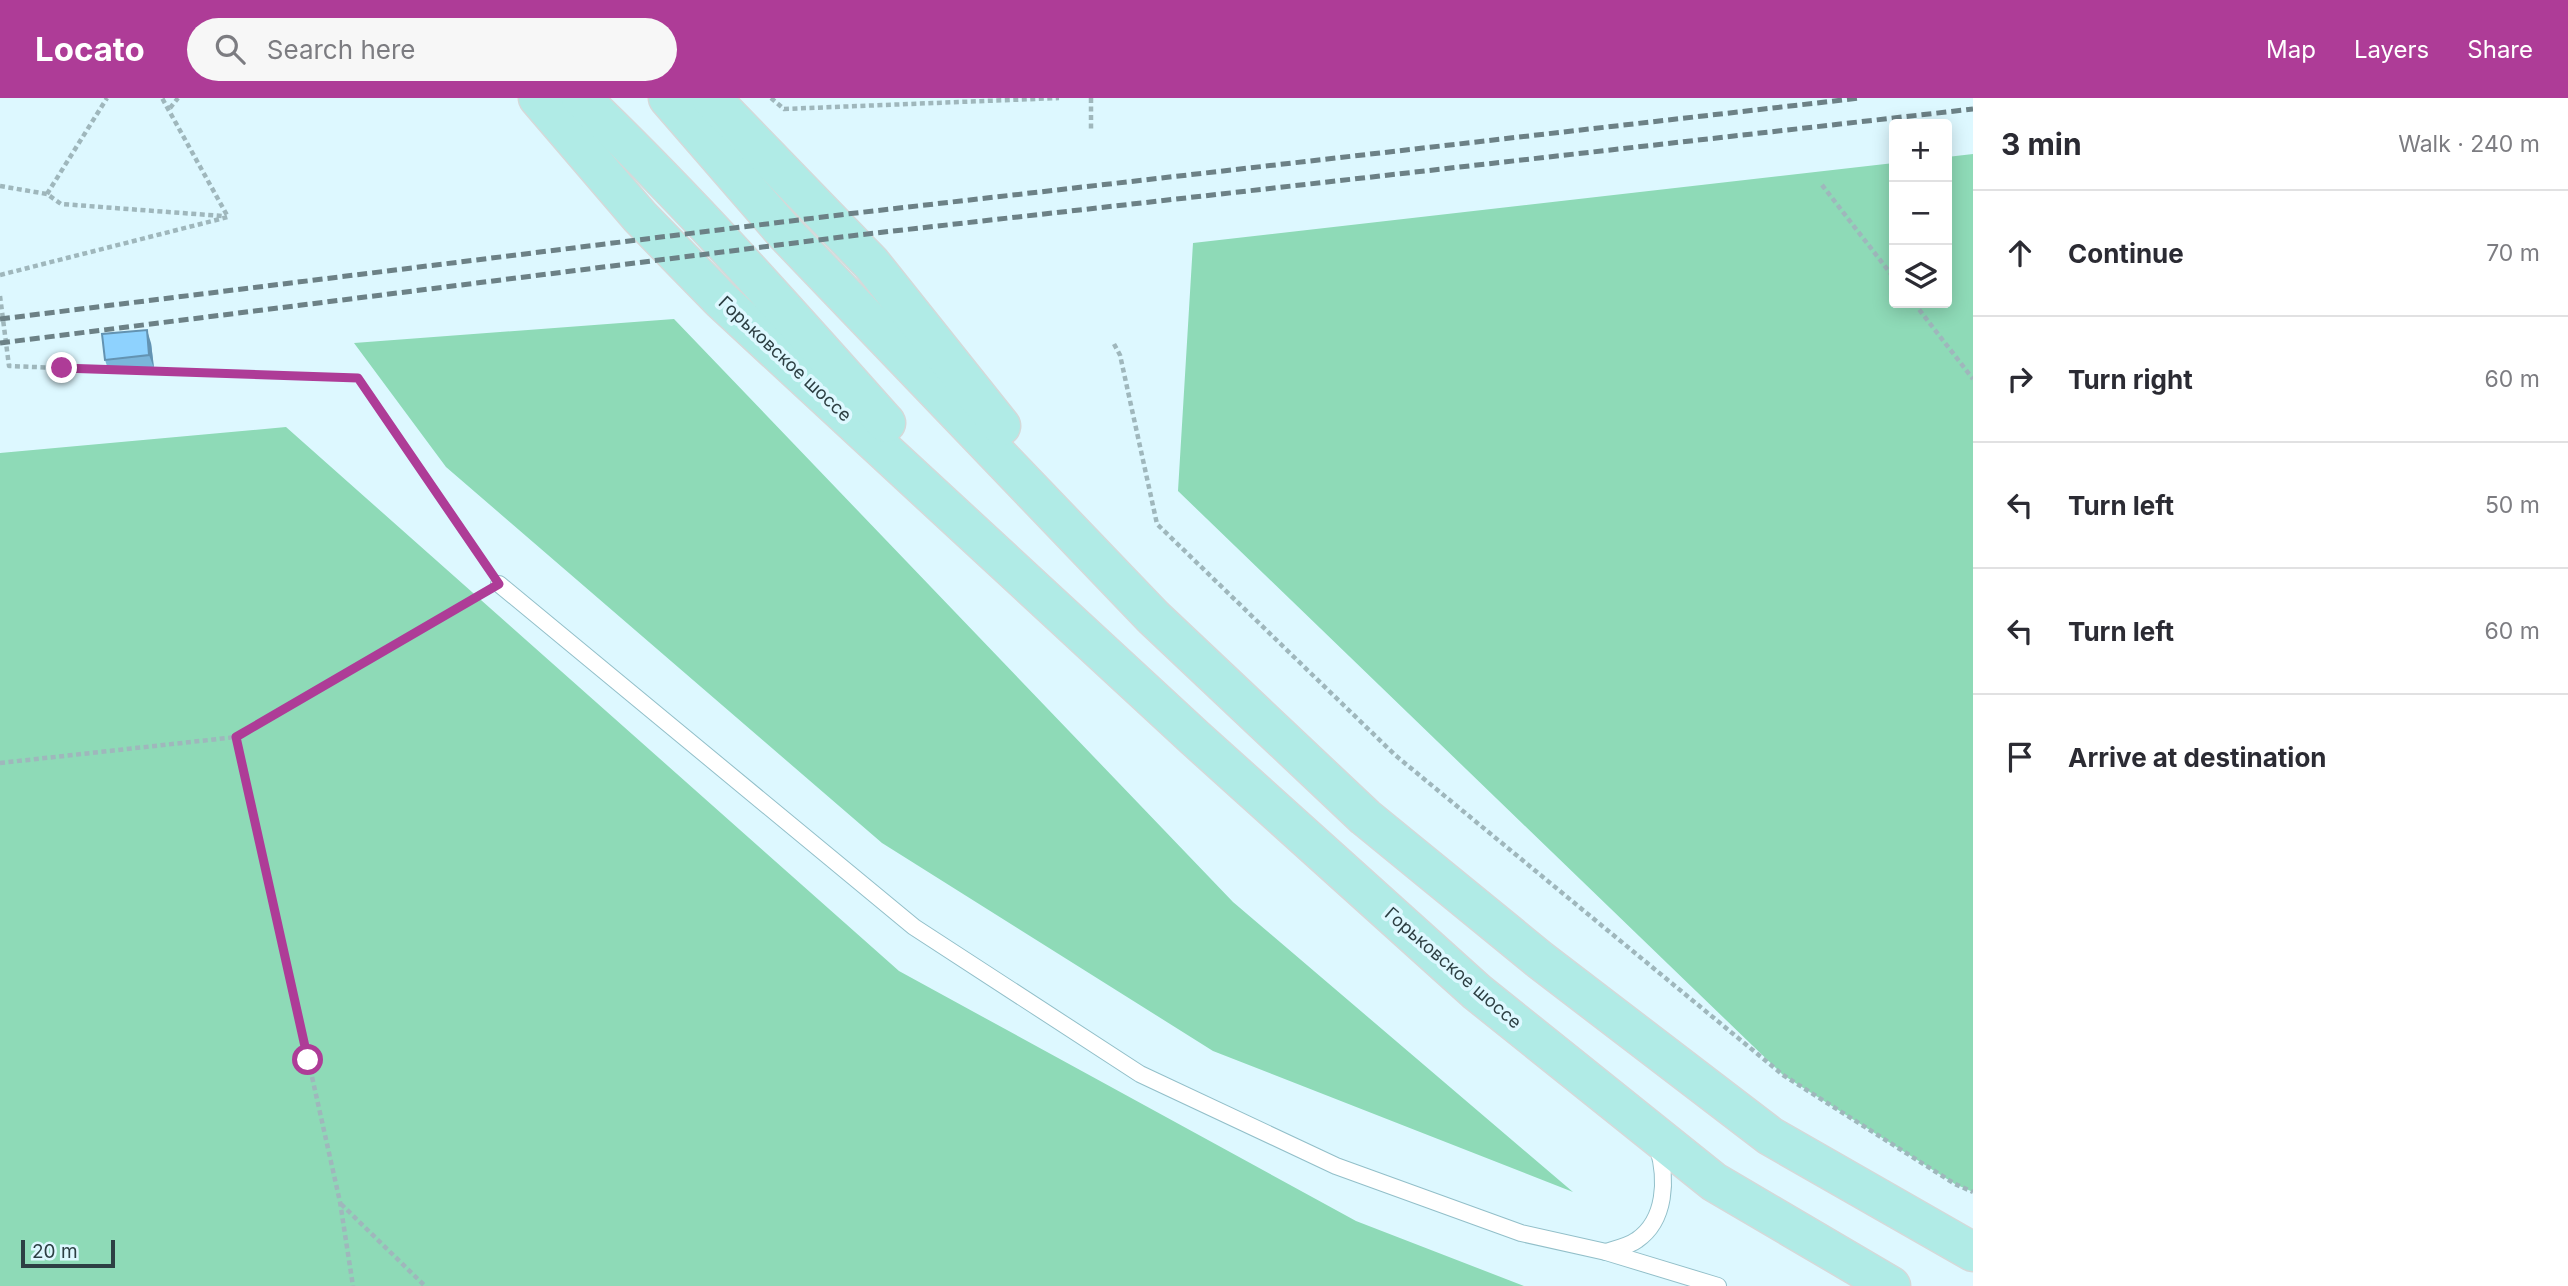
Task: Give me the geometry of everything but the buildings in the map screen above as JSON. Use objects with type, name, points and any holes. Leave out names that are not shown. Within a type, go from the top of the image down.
[{"type":"main road","name":"Горьковское шоссе","points":[[538,98],[640,217],[720,300],[1049,604],[1477,992],[1714,1182],[1891,1286]]},
{"type":"main road","name":"Горьковское шоссе","points":[[581,98],[648,162],[720,239],[1049,604]]},
{"type":"main road","points":[[668,98],[785,233],[1153,617],[1365,817],[1540,960],[1770,1136],[1973,1252]]},
{"type":"main road","points":[[712,98],[871,263],[1153,617]]},
{"type":"lane","points":[[499,584],[914,927],[1140,1074],[1336,1166],[1521,1233],[1606,1252],[1718,1286]]},
{"type":"lane","points":[[1606,1252],[1637,1241],[1655,1220],[1663,1194],[1664,1166],[1653,1132]]},
{"type":"path","points":[[47,194],[107,98]]},
{"type":"path","points":[[162,98],[170,108],[228,217]]},
{"type":"path","points":[[170,108],[178,98]]},
{"type":"path","points":[[771,98],[784,109],[1059,98]]},
{"type":"path","points":[[1091,98],[1091,130]]},
{"type":"path","points":[[1822,185],[1889,272]]},
{"type":"path","points":[[0,186],[47,194],[61,204],[228,217]]},
{"type":"path","points":[[0,275],[228,217]]},
{"type":"path","points":[[0,296],[9,366],[358,378],[499,584],[236,737],[0,763]]},
{"type":"path","points":[[1918,308],[1973,379]]},
{"type":"path","points":[[1114,344],[1120,355],[1157,524],[1395,755],[1783,1075],[1955,1184],[1973,1192]]},
{"type":"path","points":[[236,737],[340,1202],[353,1286]]},
{"type":"path","points":[[340,1202],[425,1286]]},
{"type":"green space","points":[[1973,154],[1973,1192],[1955,1184],[1783,1075],[1178,491],[1193,243],[1889,164],[1889,308],[1952,308],[1952,156]]},
{"type":"green space","points":[[674,319],[1233,902],[1573,1192],[1213,1051],[882,843],[446,467],[354,343]]},
{"type":"green space","points":[[286,427],[899,971],[1356,1221],[1524,1286],[0,1286],[0,453]]},
{"type":"railway","points":[[0,319],[847,214],[1860,98]]},
{"type":"railway","points":[[0,343],[858,235],[1973,109]]},
{"type":"route","points":[[62,368],[358,378],[499,584],[236,737],[308,1060]]}]
